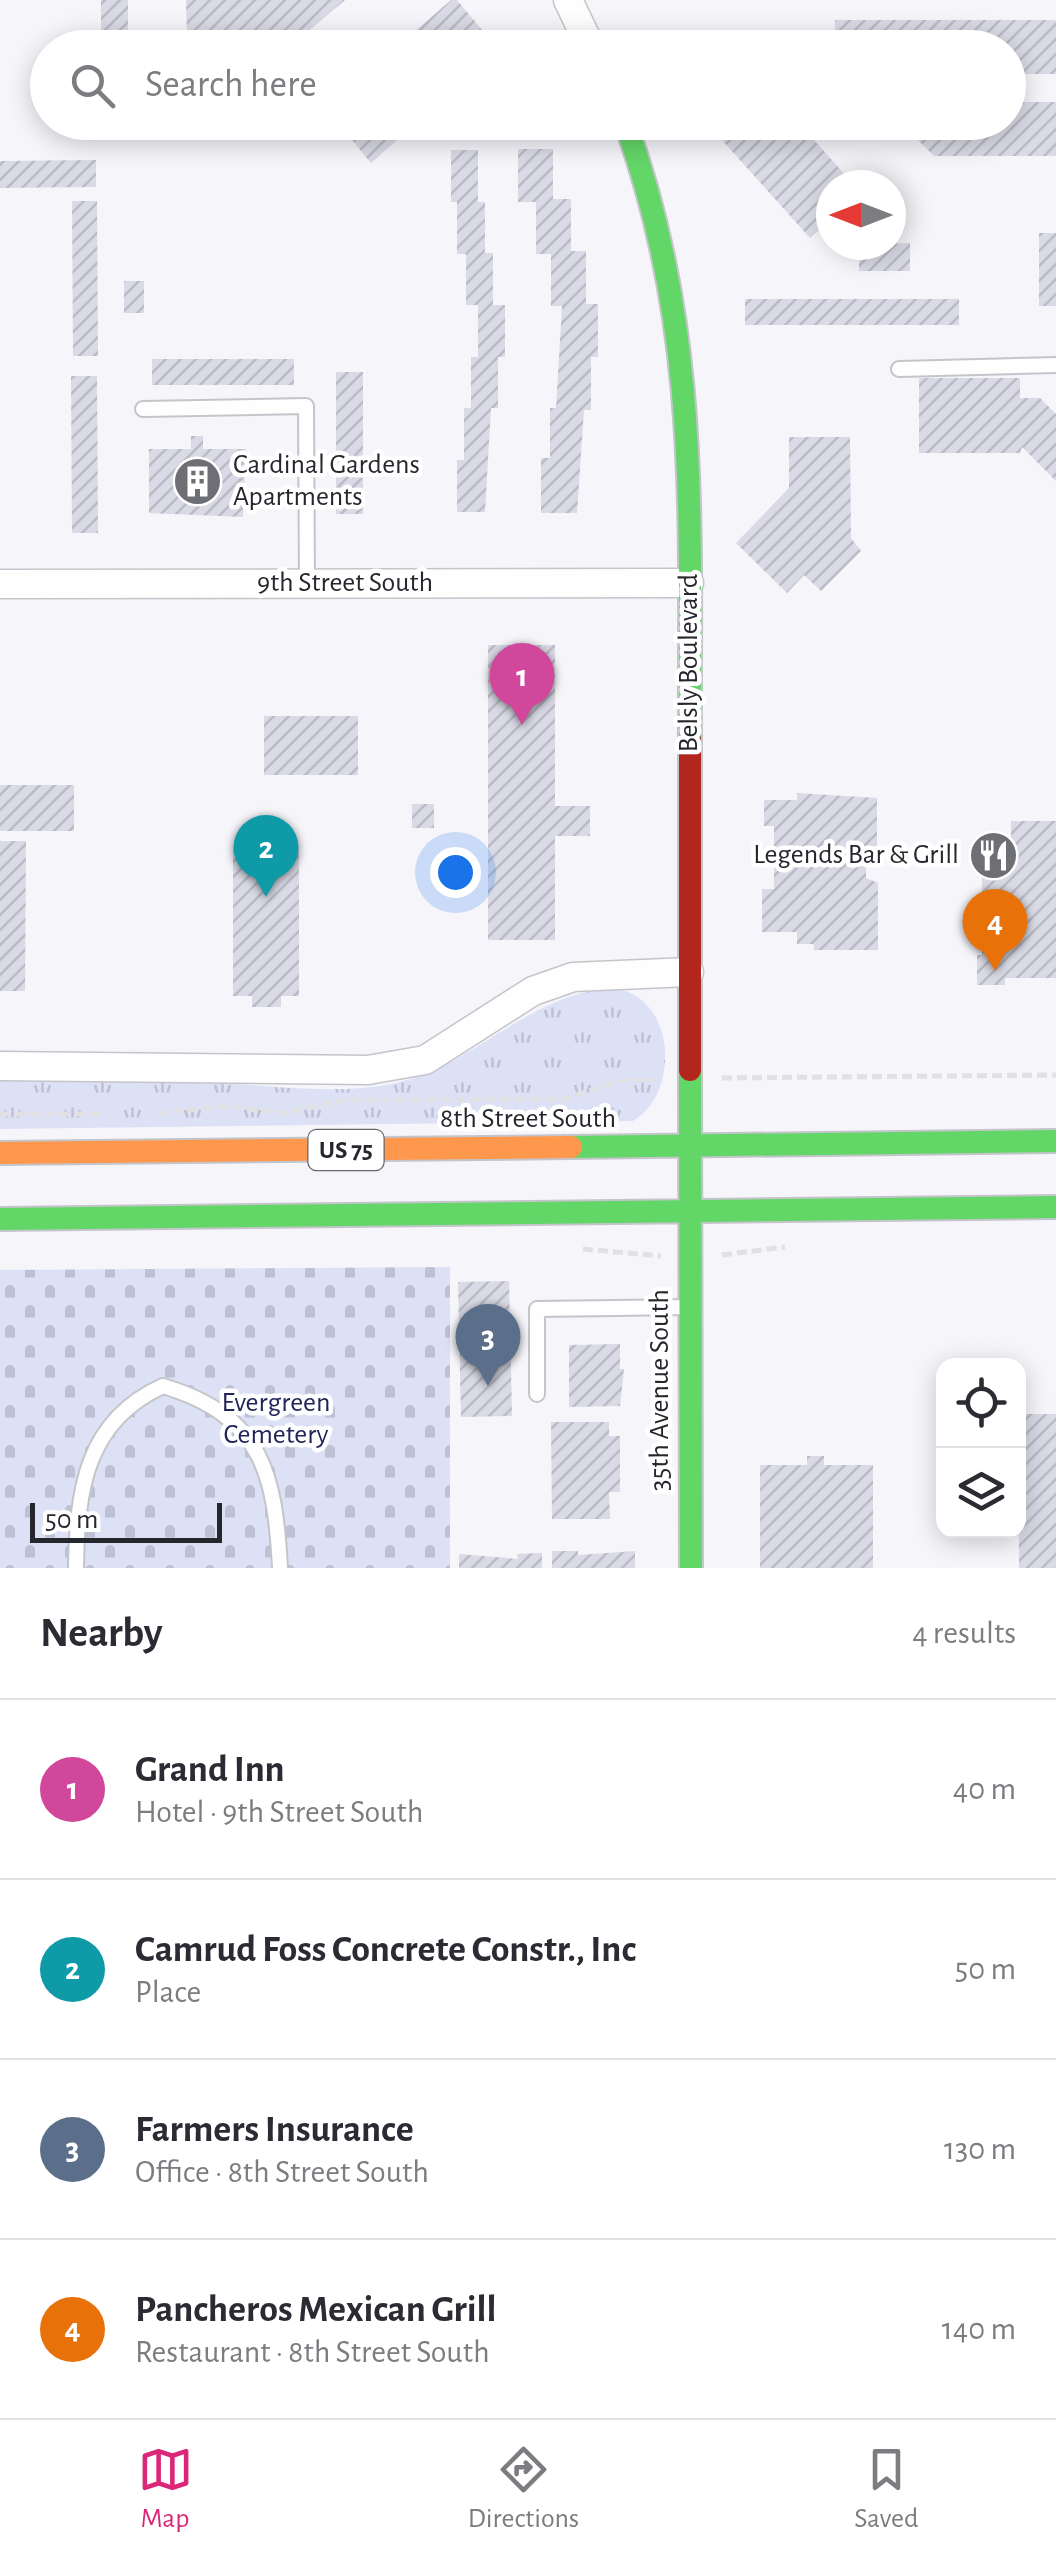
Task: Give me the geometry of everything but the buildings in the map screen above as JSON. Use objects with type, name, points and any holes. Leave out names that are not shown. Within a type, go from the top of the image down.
[{"type":"main road","name":"Belsly Boulevard","points":[[632,140],[658,210],[679,313],[689,425],[690,1212]]},
{"type":"main road","name":"8th Street South","points":[[0,1153],[1056,1141]]},
{"type":"main road","points":[[0,1218],[1056,1206]]},
{"type":"main road","name":"35th Avenue South","points":[[690,1212],[691,1568]]},
{"type":"street","points":[[568,0],[582,30]]},
{"type":"street","name":"9th Street South","points":[[0,584],[689,583]]},
{"type":"street","points":[[0,1066],[368,1070],[425,1060],[533,991],[573,977],[690,972]]},
{"type":"lane","points":[[899,369],[1056,365]]},
{"type":"lane","points":[[144,409],[306,406],[307,583]]},
{"type":"lane","points":[[537,1394],[537,1309],[690,1307]]},
{"type":"lane","points":[[76,1568],[76,1512],[84,1470],[112,1424],[146,1394],[163,1386],[190,1394],[236,1425],[266,1465],[276,1508],[280,1568]]},
{"type":"path","points":[[732,1078],[1056,1075]]},
{"type":"path","points":[[144,1114],[220,1106],[286,1113],[345,1100],[564,1099],[624,1080],[668,1080]]},
{"type":"path","points":[[0,1114],[108,1114]]},
{"type":"green space","points":[[610,988],[632,994],[649,1007],[665,1046],[659,1089],[649,1107],[633,1121],[0,1129],[0,1080],[373,1087],[396,1083],[451,1062],[553,1003]]},
{"type":"green space","name":"Evergreen Cemetery","points":[[450,1267],[450,1568],[0,1568],[0,1270]]},
{"type":"traffic: fast","points":[[631,140],[650,200],[679,352],[689,504],[690,740]]},
{"type":"traffic: fast","points":[[690,1070],[691,1568]]},
{"type":"traffic: fast","points":[[571,1147],[1056,1141]]},
{"type":"traffic: fast","points":[[0,1219],[1056,1207]]},
{"type":"traffic: slow","points":[[0,1153],[571,1147]]},
{"type":"traffic: jam","points":[[690,740],[690,1070]]},
{"type":"place","name":"Cardinal Gardens Apartments","points":[[198,481]]},
{"type":"place","name":"Grand Inn","points":[[522,725]]},
{"type":"place","name":"Legends Bar & Grill","points":[[994,855]]},
{"type":"place","name":"Camrud Foss Concrete Constr., Inc","points":[[266,897]]},
{"type":"place","name":"Pancheros Mexican Grill","points":[[995,971]]},
{"type":"place","name":"Farmers Insurance","points":[[488,1386]]}]
